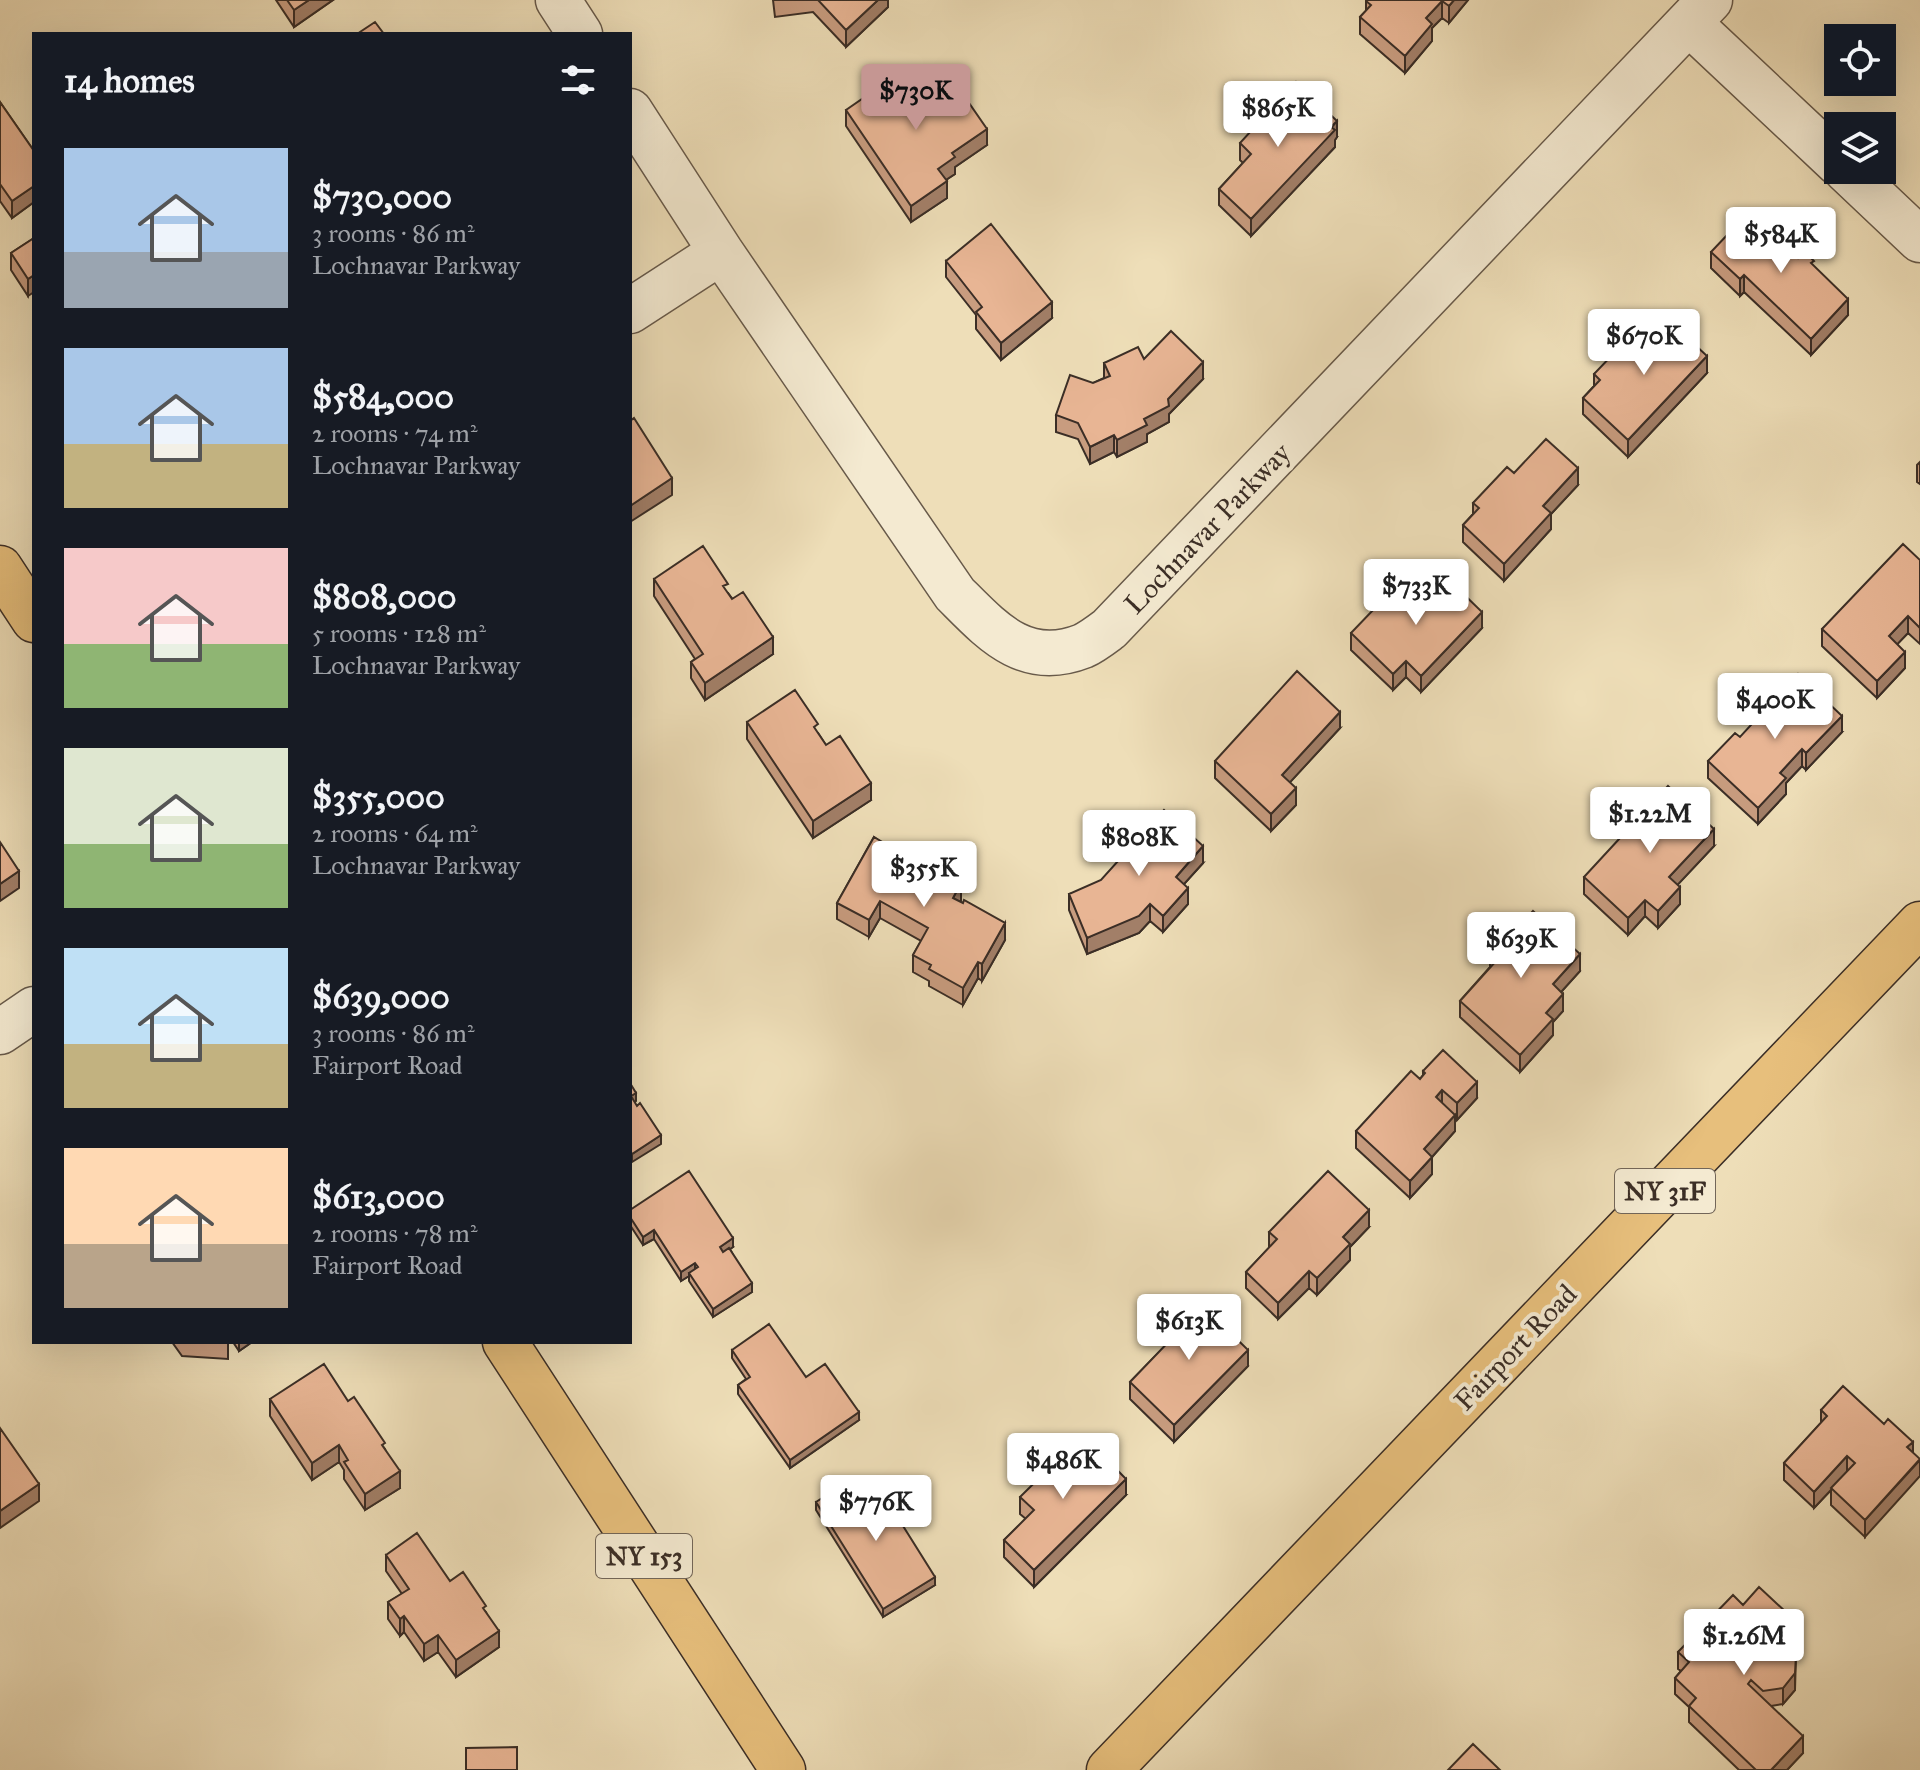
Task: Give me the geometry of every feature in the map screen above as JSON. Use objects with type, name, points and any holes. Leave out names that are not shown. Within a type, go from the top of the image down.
[{"type":"main road","points":[[0,568],[32,617]]},
{"type":"main road","name":"Fairport Road","points":[[1109,1770],[1920,924]]},
{"type":"main road","name":"NY 153","points":[[506,1344],[783,1770]]},
{"type":"street","points":[[558,0],[579,32]]},
{"type":"street","name":"Lochnavar Parkway","points":[[632,114],[721,252],[955,594],[993,632],[1014,645],[1034,652],[1060,652],[1085,645],[1109,629],[1699,11],[1824,148]]},
{"type":"street","points":[[1861,184],[1920,240]]},
{"type":"street","points":[[632,310],[721,252]]},
{"type":"street","points":[[0,1032],[32,1010]]},
{"type":"building","points":[[287,0],[309,0],[294,10]]},
{"type":"building","points":[[818,0],[878,0],[846,30]]},
{"type":"building","points":[[1366,0],[1454,0],[1449,6],[1442,1],[1426,18],[1432,24],[1405,56],[1360,17],[1371,5]]},
{"type":"building","points":[[375,22],[382,32],[360,32]]},
{"type":"building","points":[[901,72],[917,96],[951,77],[987,129],[952,153],[955,157],[938,169],[947,181],[911,206],[846,110]]},
{"type":"building","points":[[1296,82],[1337,121],[1331,127],[1335,130],[1251,219],[1219,189],[1251,154],[1240,143]]},
{"type":"building","points":[[0,102],[32,148],[32,187],[12,201],[0,184]]},
{"type":"building","points":[[1749,212],[1798,258],[1804,251],[1814,261],[1811,263],[1848,299],[1811,339],[1744,275],[1740,279],[1711,252]]},
{"type":"building","points":[[991,224],[1052,302],[1001,343],[976,312],[982,307],[946,261]]},
{"type":"building","points":[[32,239],[32,276],[28,279],[11,253]]},
{"type":"building","points":[[1662,314],[1707,356],[1628,440],[1583,398],[1600,380],[1594,374],[1617,350],[1622,356]]},
{"type":"building","points":[[1171,331],[1203,362],[1168,399],[1169,406],[1144,419],[1147,425],[1117,440],[1114,435],[1090,447],[1078,423],[1056,415],[1070,375],[1093,383],[1110,376],[1104,363],[1138,347],[1144,359]]},
{"type":"building","points":[[634,418],[672,478],[632,505]]},
{"type":"building","points":[[1546,439],[1578,468],[1543,506],[1551,513],[1504,564],[1463,525],[1479,508],[1473,503],[1507,467],[1514,473]]},
{"type":"building","points":[[1903,544],[1920,560],[1920,628],[1908,616],[1889,636],[1905,652],[1877,681],[1822,629]]},
{"type":"building","points":[[703,546],[728,584],[723,586],[732,599],[743,592],[773,637],[705,683],[691,662],[703,654],[654,579]]},
{"type":"building","points":[[1447,578],[1482,612],[1421,676],[1406,661],[1393,674],[1351,633],[1399,583],[1420,605]]},
{"type":"building","points":[[1297,671],[1340,712],[1282,775],[1296,788],[1271,814],[1215,761]]},
{"type":"building","points":[[1798,674],[1842,716],[1806,753],[1802,749],[1780,773],[1786,778],[1758,808],[1708,761],[1735,733],[1740,737]]},
{"type":"building","points":[[795,690],[818,724],[814,727],[826,745],[840,736],[871,783],[813,821],[747,722]]},
{"type":"building","points":[[1668,786],[1714,829],[1669,877],[1680,887],[1658,911],[1645,900],[1628,918],[1584,877]]},
{"type":"building","points":[[1164,810],[1203,846],[1176,877],[1188,888],[1163,916],[1150,904],[1139,916],[1087,938],[1069,894],[1101,880]]},
{"type":"building","points":[[874,837],[961,883],[953,898],[963,903],[964,900],[1005,923],[982,964],[978,962],[963,988],[929,969],[931,965],[913,955],[928,928],[880,901],[869,920],[837,903]]},
{"type":"building","points":[[0,842],[19,871],[0,884]]},
{"type":"building","points":[[1533,911],[1580,954],[1553,984],[1563,994],[1546,1013],[1553,1019],[1520,1055],[1460,1001],[1496,961],[1490,956],[1496,949],[1481,935],[1498,917],[1509,927],[1517,918],[1522,923]]},
{"type":"building","points":[[1443,1050],[1477,1082],[1457,1103],[1442,1090],[1436,1097],[1455,1115],[1424,1149],[1432,1157],[1410,1181],[1356,1131],[1411,1071],[1420,1079],[1425,1073],[1423,1071]]},
{"type":"building","points":[[632,1098],[637,1106],[640,1103],[661,1135],[632,1154]]},
{"type":"building","points":[[689,1171],[733,1238],[720,1247],[723,1252],[729,1248],[752,1283],[713,1309],[689,1273],[698,1267],[695,1263],[681,1272],[654,1230],[643,1237],[632,1220],[632,1209]]},
{"type":"building","points":[[1328,1171],[1369,1210],[1343,1237],[1350,1244],[1317,1278],[1309,1271],[1278,1303],[1246,1272],[1277,1239],[1269,1232]]},
{"type":"building","points":[[1193,1296],[1248,1350],[1174,1425],[1130,1382],[1179,1331],[1169,1321]]},
{"type":"building","points":[[769,1324],[806,1377],[825,1364],[859,1412],[790,1460],[738,1385],[750,1377],[732,1350]]},
{"type":"building","points":[[324,1364],[348,1401],[354,1397],[400,1471],[365,1494],[344,1462],[348,1460],[339,1445],[312,1463],[270,1399]]},
{"type":"building","points":[[1843,1386],[1884,1424],[1888,1419],[1913,1442],[1907,1447],[1920,1459],[1865,1520],[1831,1488],[1855,1463],[1847,1456],[1814,1492],[1784,1463],[1827,1416],[1821,1410]]},
{"type":"building","points":[[0,1428],[39,1484],[0,1511]]},
{"type":"building","points":[[1083,1435],[1126,1479],[1034,1570],[1004,1540],[1034,1510],[1020,1497]]},
{"type":"building","points":[[855,1477],[876,1510],[888,1502],[935,1577],[883,1609],[816,1502]]},
{"type":"building","points":[[417,1533],[450,1581],[463,1572],[499,1631],[456,1660],[438,1635],[424,1644],[404,1616],[400,1619],[388,1602],[409,1589],[386,1555]]},
{"type":"building","points":[[1759,1587],[1802,1627],[1787,1647],[1796,1655],[1795,1673],[1783,1688],[1763,1691],[1751,1680],[1748,1684],[1803,1736],[1771,1770],[1756,1770],[1689,1706],[1696,1698],[1675,1678],[1689,1662],[1678,1652],[1733,1595],[1743,1605]]},
{"type":"building","points":[[1473,1744],[1500,1770],[1448,1770]]},
{"type":"building","points":[[517,1747],[517,1770],[466,1770],[466,1748]]}]
